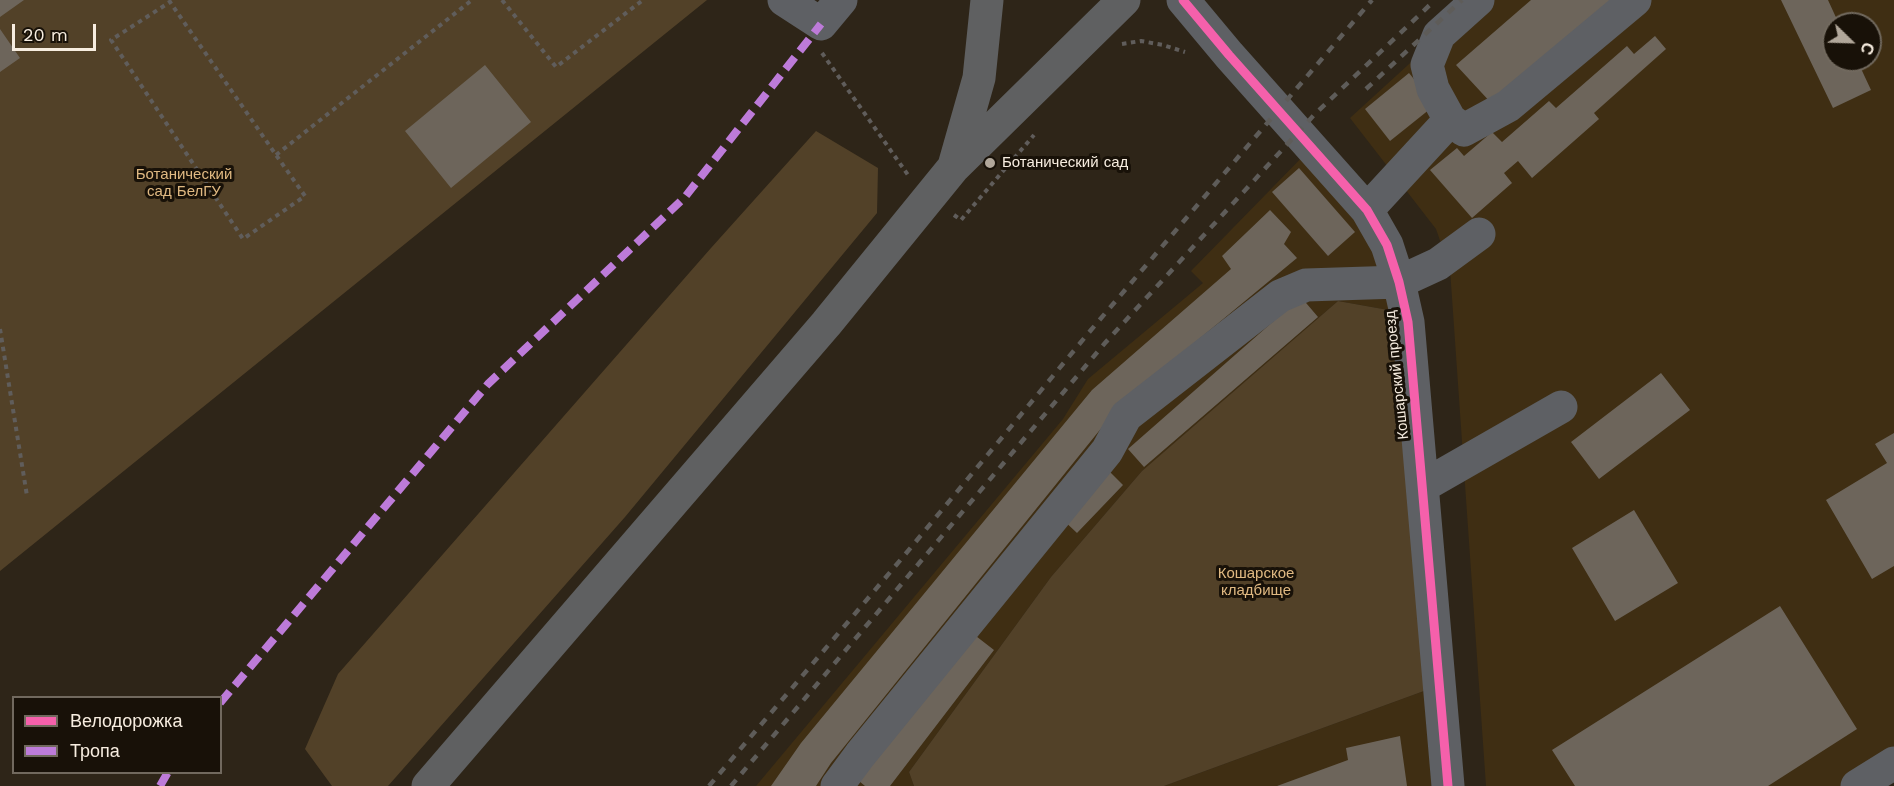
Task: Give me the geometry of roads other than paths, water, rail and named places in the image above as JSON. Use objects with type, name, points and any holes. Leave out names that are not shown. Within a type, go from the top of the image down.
[{"type":"main road","points":[[953,168],[979,78],[987,0]]},
{"type":"main road","points":[[428,786],[826,324],[953,168],[1112,1]]},
{"type":"street","points":[[784,0],[821,24],[841,0]]},
{"type":"street","name":"Кошарский проезд","points":[[1183,0],[1367,210],[1386,242],[1399,282],[1408,322],[1448,786]]},
{"type":"street","points":[[1478,0],[1440,35],[1427,65],[1433,89],[1450,120],[1464,130],[1508,106],[1635,0]]},
{"type":"street","points":[[1367,210],[1450,120]]},
{"type":"street","points":[[837,786],[1107,451],[1126,416],[1280,296],[1306,285],[1399,282],[1438,264],[1479,234]]},
{"type":"street","points":[[1423,486],[1561,407]]},
{"type":"street","points":[[1857,786],[1894,763]]},
{"type":"railway","points":[[709,786],[1091,330],[1372,0]]},
{"type":"railway","points":[[731,786],[1105,343],[1314,115],[1435,0]]},
{"type":"railway","points":[[1366,89],[1462,0]]},
{"type":"place","name":"Ботанический сад","points":[[990,163]]},
{"type":"park label","name":"Ботанический сад БелГУ","points":[[184,184]]},
{"type":"park label","name":"Кошарское кладбище","points":[[1256,582]]}]
